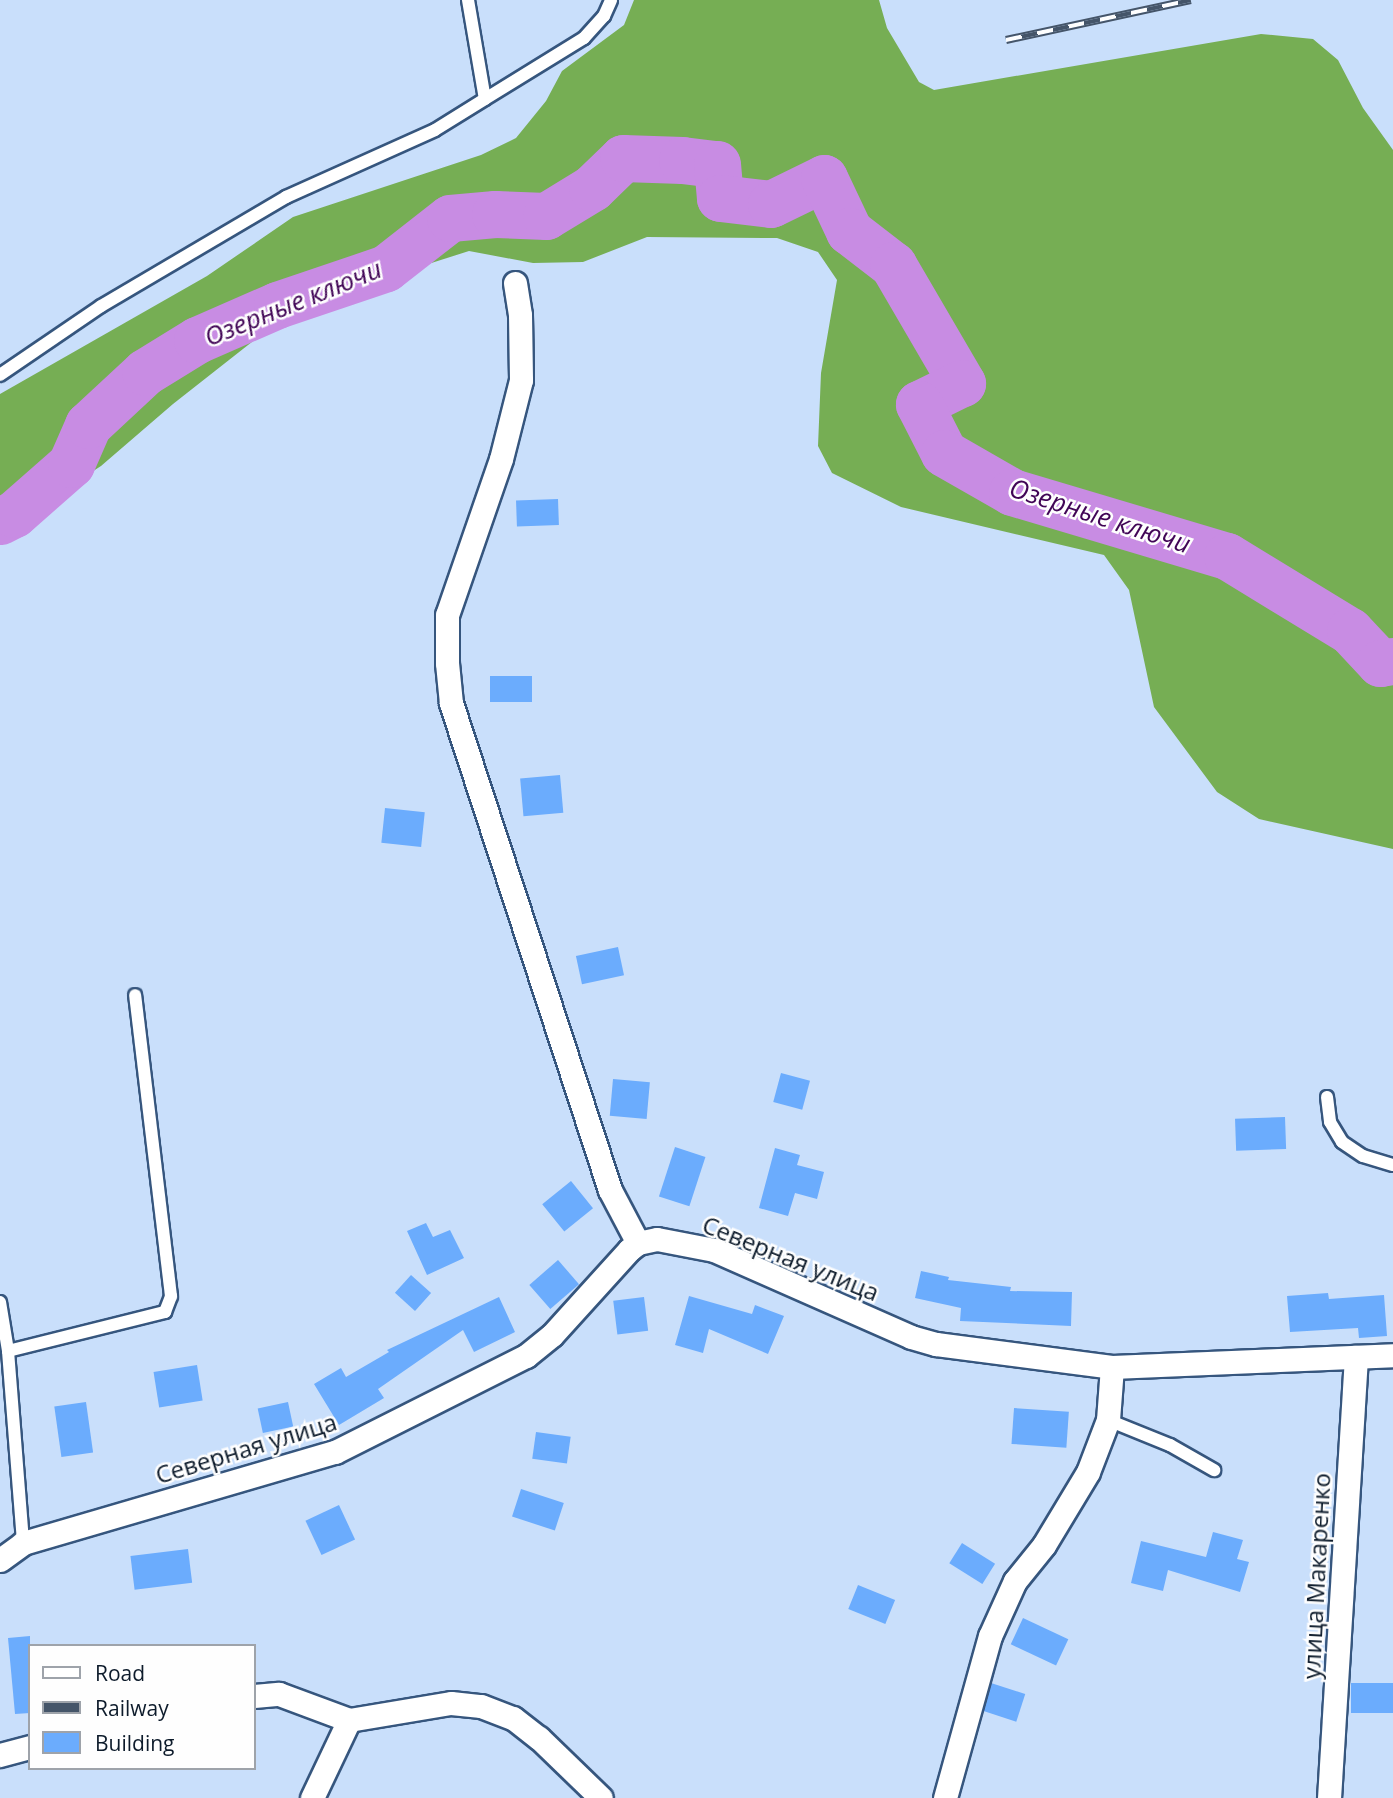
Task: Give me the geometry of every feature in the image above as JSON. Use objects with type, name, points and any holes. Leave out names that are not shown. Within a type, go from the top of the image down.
[{"type":"street","points":[[515,283],[520,315],[521,380],[501,459],[447,615],[450,689],[456,715],[610,1190],[638,1243]]},
{"type":"street","name":"Северная улица","points":[[0,1560],[23,1543],[335,1452],[526,1356],[552,1335],[638,1243],[671,1240],[714,1250],[912,1337],[936,1344],[1112,1367],[1393,1355]]},
{"type":"street","name":"улица Макаренко","points":[[1329,1798],[1356,1357]]},
{"type":"street","points":[[944,1798],[989,1636],[1014,1581],[1044,1545],[1088,1472],[1108,1420],[1112,1367]]},
{"type":"street","points":[[256,1696],[279,1694],[349,1720],[422,1706],[451,1703],[481,1706],[513,1718],[539,1738],[601,1798]]},
{"type":"street","points":[[312,1798],[349,1720]]},
{"type":"street","points":[[0,1755],[28,1748]]},
{"type":"lane","points":[[468,0],[485,99]]},
{"type":"lane","points":[[0,375],[101,306],[286,197],[435,130],[584,38],[604,16],[611,0]]},
{"type":"lane","points":[[8,1351],[165,1312],[171,1296],[135,995]]},
{"type":"lane","points":[[1327,1097],[1330,1122],[1342,1142],[1363,1156],[1393,1165]]},
{"type":"lane","points":[[0,1302],[8,1351],[23,1543]]},
{"type":"lane","points":[[1108,1420],[1170,1445],[1214,1470]]},
{"type":"green space","points":[[634,0],[879,0],[887,28],[919,82],[934,90],[1261,34],[1313,39],[1338,60],[1363,108],[1393,150],[1393,849],[1259,819],[1217,792],[1154,707],[1129,590],[1104,555],[901,507],[832,473],[818,446],[821,373],[837,280],[818,252],[777,238],[647,237],[583,262],[533,263],[469,251],[400,273],[271,327],[173,404],[101,466],[0,531],[0,394],[207,276],[293,217],[481,155],[516,138],[546,101],[562,71],[624,25]]},
{"type":"building","points":[[558,499],[559,525],[517,526],[516,500]]},
{"type":"building","points":[[490,676],[532,676],[532,702],[490,702]]},
{"type":"building","points":[[560,775],[563,813],[523,816],[520,778]]},
{"type":"building","points":[[385,808],[425,812],[421,847],[381,843]]},
{"type":"building","points":[[618,947],[624,975],[582,984],[576,956]]},
{"type":"building","points":[[781,1073],[810,1081],[802,1110],[773,1102]]},
{"type":"building","points":[[613,1079],[650,1082],[647,1119],[610,1116]]},
{"type":"building","points":[[1285,1117],[1286,1149],[1236,1151],[1235,1119]]},
{"type":"building","points":[[675,1147],[705,1157],[689,1206],[659,1196]]},
{"type":"building","points":[[775,1148],[800,1155],[797,1165],[824,1172],[817,1199],[795,1193],[788,1216],[759,1208]]},
{"type":"building","points":[[571,1181],[593,1208],[564,1231],[542,1204]]},
{"type":"building","points":[[426,1223],[433,1237],[450,1230],[464,1258],[427,1275],[407,1231]]},
{"type":"building","points":[[558,1260],[579,1284],[550,1309],[529,1285]]},
{"type":"building","points":[[921,1271],[949,1277],[948,1280],[1011,1287],[1010,1291],[1072,1292],[1071,1326],[960,1321],[961,1308],[915,1298]]},
{"type":"building","points":[[411,1275],[431,1293],[415,1311],[395,1293]]},
{"type":"building","points":[[1328,1293],[1329,1299],[1384,1295],[1387,1336],[1359,1338],[1358,1328],[1290,1332],[1287,1296]]},
{"type":"building","points":[[689,1296],[752,1314],[755,1305],[784,1316],[768,1354],[709,1329],[703,1353],[675,1345]]},
{"type":"building","points":[[499,1297],[515,1332],[474,1352],[463,1330],[378,1389],[384,1398],[339,1425],[314,1384],[341,1368],[346,1377],[389,1352],[387,1350]]},
{"type":"building","points":[[644,1297],[648,1331],[617,1335],[613,1301]]},
{"type":"building","points":[[197,1365],[203,1401],[159,1407],[154,1372]]},
{"type":"building","points":[[86,1402],[93,1453],[61,1457],[54,1406]]},
{"type":"building","points":[[288,1402],[293,1426],[263,1433],[258,1408]]},
{"type":"building","points":[[1014,1408],[1069,1412],[1066,1448],[1011,1444]]},
{"type":"building","points":[[536,1432],[571,1437],[567,1464],[532,1459]]},
{"type":"building","points":[[521,1489],[564,1503],[555,1530],[512,1517]]},
{"type":"building","points":[[339,1505],[355,1539],[322,1555],[305,1521]]},
{"type":"building","points":[[1213,1532],[1243,1540],[1237,1559],[1249,1562],[1240,1592],[1168,1570],[1163,1591],[1131,1583],[1141,1541],[1206,1557]]},
{"type":"building","points":[[962,1543],[995,1564],[982,1584],[949,1563]]},
{"type":"building","points":[[188,1549],[192,1583],[135,1590],[130,1556]]},
{"type":"building","points":[[858,1585],[895,1600],[885,1624],[848,1609]]},
{"type":"building","points":[[1023,1618],[1068,1639],[1056,1665],[1011,1644]]},
{"type":"building","points":[[30,1636],[28,1713],[15,1714],[8,1638]]},
{"type":"building","points":[[991,1683],[1025,1694],[1016,1722],[982,1711]]},
{"type":"building","points":[[1351,1683],[1393,1683],[1393,1713],[1351,1713]]},
{"type":"waterway","name":"Озерные ключи","points":[[0,521],[14,514],[71,464],[88,425],[145,372],[197,340],[277,305],[386,268],[450,218],[495,214],[546,216],[592,188],[623,158],[682,160],[717,164],[720,198],[771,204],[824,178],[849,231],[893,265],[962,383],[919,404],[944,453],[1012,492],[1227,556],[1350,631],[1380,663],[1393,661]]},
{"type":"railway","points":[[1006,40],[1191,0]]}]
